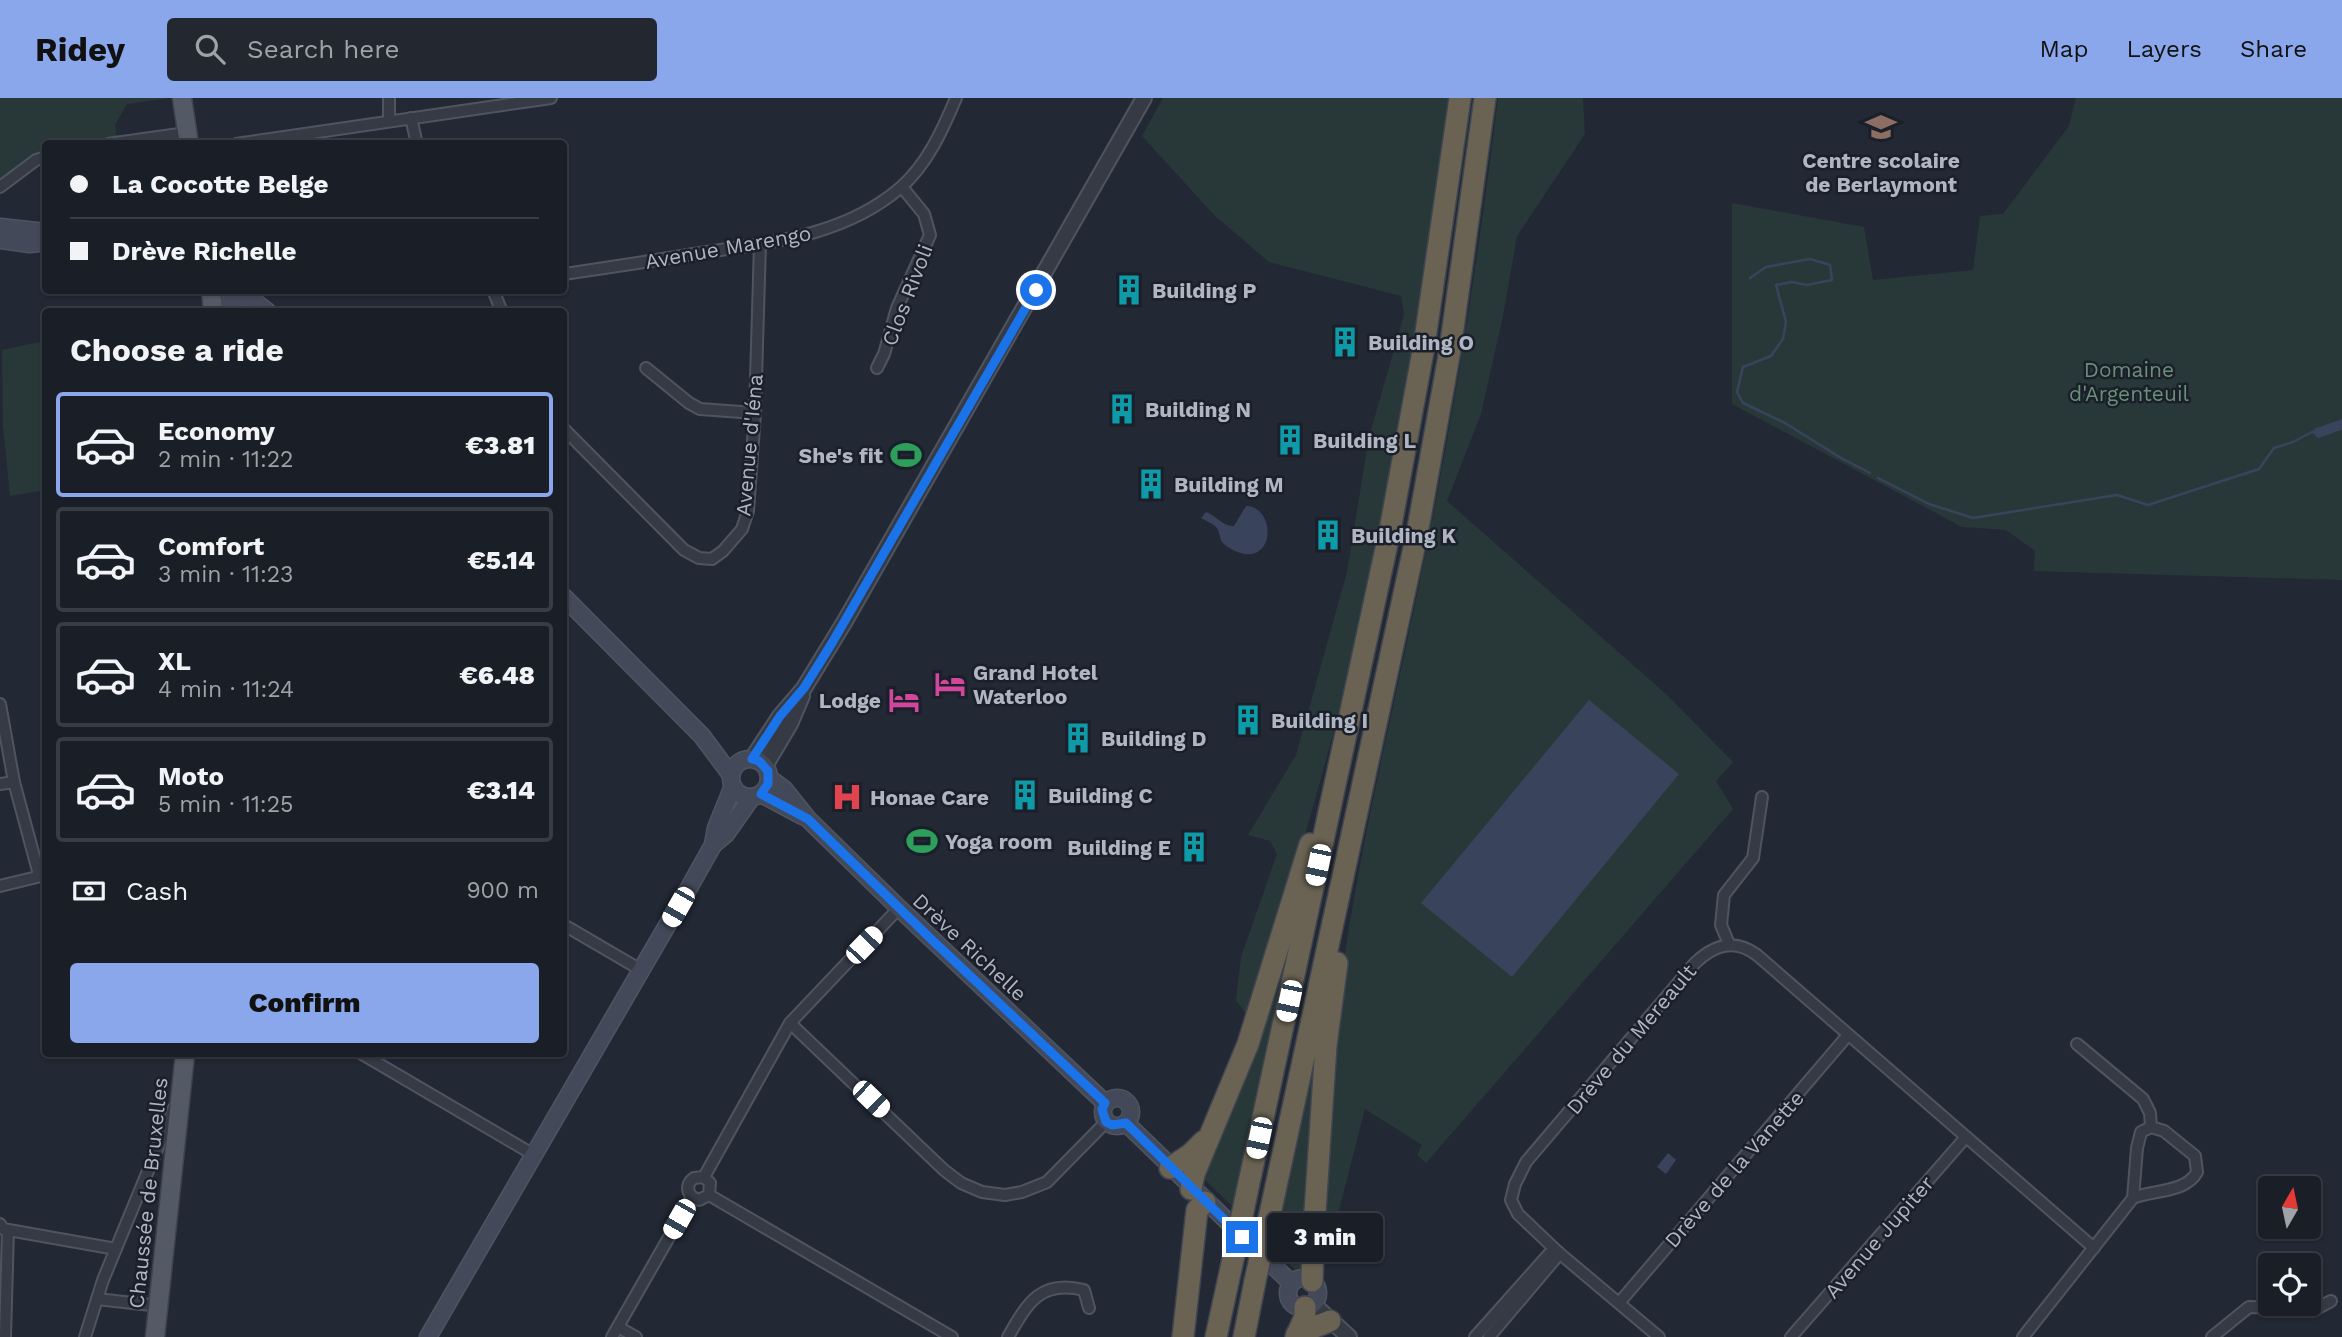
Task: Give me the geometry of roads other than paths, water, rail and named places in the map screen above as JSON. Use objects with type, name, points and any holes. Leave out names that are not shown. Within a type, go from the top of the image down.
[{"type":"highway","points":[[1216,1337],[1390,530],[1445,211],[1460,98]]},
{"type":"highway","points":[[1244,1337],[1417,534],[1468,229],[1485,98]]},
{"type":"highway","points":[[1183,1337],[1197,1210],[1198,1195],[1194,1174],[1248,1044],[1322,800],[1336,783]]},
{"type":"highway","points":[[1302,1282],[1326,1045],[1343,919],[1340,888]]},
{"type":"highway","points":[[1170,1168],[1191,1154],[1210,1134]]},
{"type":"highway","points":[[1296,1336],[1309,1306]]},
{"type":"highway","points":[[1296,1336],[1330,1321]]},
{"type":"main road","points":[[182,98],[188,138]]},
{"type":"main road","points":[[0,227],[42,232]]},
{"type":"main road","points":[[0,240],[30,244],[42,242]]},
{"type":"main road","points":[[224,308],[244,294],[263,308]]},
{"type":"main road","name":"Drève Richelle","points":[[567,600],[702,736],[732,781]]},
{"type":"main road","name":"Drève Richelle","points":[[702,736],[757,766],[795,801],[808,819],[899,908],[1105,1103]]},
{"type":"main road","points":[[428,1337],[713,845],[726,834],[768,784],[757,766],[733,769],[713,845]]},
{"type":"main road","points":[[732,781],[744,796],[757,796]]},
{"type":"main road","name":"Drève Richelle","points":[[757,796],[808,819]]},
{"type":"main road","name":"Chaussée de Bruxelles","points":[[155,1337],[185,1057]]},
{"type":"main road","points":[[1115,1098],[1125,1101],[1131,1109],[1126,1123],[1112,1125],[1106,1122],[1102,1109],[1105,1103],[1115,1098]]},
{"type":"main road","points":[[1126,1123],[1198,1195],[1302,1282],[1318,1292],[1309,1306],[1292,1303],[1289,1297],[1302,1282]]},
{"type":"street","points":[[389,98],[389,121]]},
{"type":"street","points":[[263,140],[551,98]]},
{"type":"street","name":"Avenue Marengo","points":[[567,274],[760,244],[830,229],[863,214],[902,187],[939,138],[956,98]]},
{"type":"street","points":[[757,766],[790,724],[804,688],[1010,335],[1144,98]]},
{"type":"street","points":[[411,118],[416,140]]},
{"type":"street","points":[[161,140],[188,138]]},
{"type":"street","points":[[0,187],[42,158]]},
{"type":"street","name":"Clos Rivoli","points":[[877,368],[884,354],[897,308],[930,235],[924,214],[902,187]]},
{"type":"street","name":"Avenue d'Iéna","points":[[567,432],[684,550],[699,558],[712,559],[723,551],[742,528],[748,512],[755,413],[760,244]]},
{"type":"street","points":[[646,368],[689,403],[701,409],[755,413]]},
{"type":"street","points":[[0,704],[14,782],[38,871],[37,877],[0,886]]},
{"type":"street","points":[[0,784],[14,782]]},
{"type":"street","points":[[1762,797],[1753,858],[1724,895],[1721,925],[1729,944],[1743,947],[1757,955],[2094,1248]]},
{"type":"street","points":[[704,1177],[790,1023],[899,908]]},
{"type":"street","points":[[567,927],[641,970]]},
{"type":"street","name":"Drève du Mereault","points":[[1659,1337],[1558,1252],[1518,1214],[1511,1200],[1515,1184],[1526,1162],[1695,963],[1711,950],[1729,944]]},
{"type":"street","points":[[790,1023],[944,1170],[961,1183],[982,1192],[1014,1195],[1047,1182],[1106,1122]]},
{"type":"street","name":"Drève de la Vanette","points":[[1619,1303],[1848,1035]]},
{"type":"street","points":[[2077,1044],[2143,1099],[2150,1113],[2151,1127]]},
{"type":"street","points":[[367,1057],[534,1155]]},
{"type":"street","points":[[85,1337],[116,1249],[181,1093]]},
{"type":"street","points":[[2023,1337],[2133,1198],[2146,1192],[2187,1184],[2197,1172],[2195,1156],[2164,1131],[2151,1127],[2141,1132],[2133,1198]]},
{"type":"street","name":"Avenue Jupiter","points":[[1791,1337],[1966,1137]]},
{"type":"street","points":[[704,1177],[710,1183],[709,1195]]},
{"type":"street","points":[[704,1177],[694,1178],[688,1191],[692,1197],[699,1200],[709,1195]]},
{"type":"street","points":[[709,1195],[952,1337]]},
{"type":"street","points":[[636,1337],[615,1332],[692,1197]]},
{"type":"street","points":[[3,1334],[3,1229],[116,1249]]},
{"type":"street","points":[[1475,1337],[1549,1254],[1558,1252]]},
{"type":"street","points":[[1489,1337],[1558,1252]]},
{"type":"street","points":[[1008,1337],[1026,1305],[1045,1291],[1065,1288],[1084,1290],[1089,1308]]},
{"type":"street","points":[[97,1299],[160,1306]]},
{"type":"street","points":[[2212,1337],[2249,1307],[2316,1309],[2331,1301]]},
{"type":"street","points":[[1309,1306],[1349,1337]]},
{"type":"water","points":[[2342,419],[2342,430],[2318,438],[2312,432],[2316,428]]},
{"type":"water","points":[[1246,506],[1261,513],[1267,528],[1265,544],[1260,551],[1252,554],[1244,554],[1225,545],[1216,527],[1201,518],[1206,512],[1234,526]]},
{"type":"water","points":[[1589,700],[1679,774],[1512,977],[1421,903]]},
{"type":"water","points":[[1668,1153],[1676,1160],[1666,1174],[1657,1167]]},
{"type":"waterway","points":[[1750,278],[1766,267],[1810,259],[1830,265],[1832,280],[1807,285],[1792,282],[1776,285],[1786,322],[1783,339],[1771,356],[1743,367],[1737,392],[1743,403],[1785,423],[1870,473]]},
{"type":"waterway","points":[[1878,478],[1929,504],[1973,518],[2117,495],[2148,505],[2259,469],[2274,448],[2312,432]]},
{"type":"place","name":"Centre scolaire de Berlaymont","points":[[1881,127]]},
{"type":"place","name":"Building P","points":[[1129,290]]},
{"type":"place","name":"Building O","points":[[1345,342]]},
{"type":"place","name":"Building N","points":[[1122,409]]},
{"type":"place","name":"Building L","points":[[1290,440]]},
{"type":"place","name":"She's fit","points":[[906,455]]},
{"type":"place","name":"Building M","points":[[1151,484]]},
{"type":"place","name":"Building K","points":[[1328,535]]},
{"type":"place","name":"Grand Hotel Waterloo","points":[[950,684]]},
{"type":"place","name":"Lodge","points":[[904,700]]},
{"type":"place","name":"Building I","points":[[1248,720]]},
{"type":"place","name":"Building D","points":[[1078,738]]},
{"type":"place","name":"Building C","points":[[1025,795]]},
{"type":"place","name":"Honae Care","points":[[847,797]]},
{"type":"place","name":"Yoga room","points":[[922,841]]},
{"type":"place","name":"Building E","points":[[1194,847]]},
{"type":"park label","name":"Domaine d'Argenteuil","points":[[2129,381]]}]
